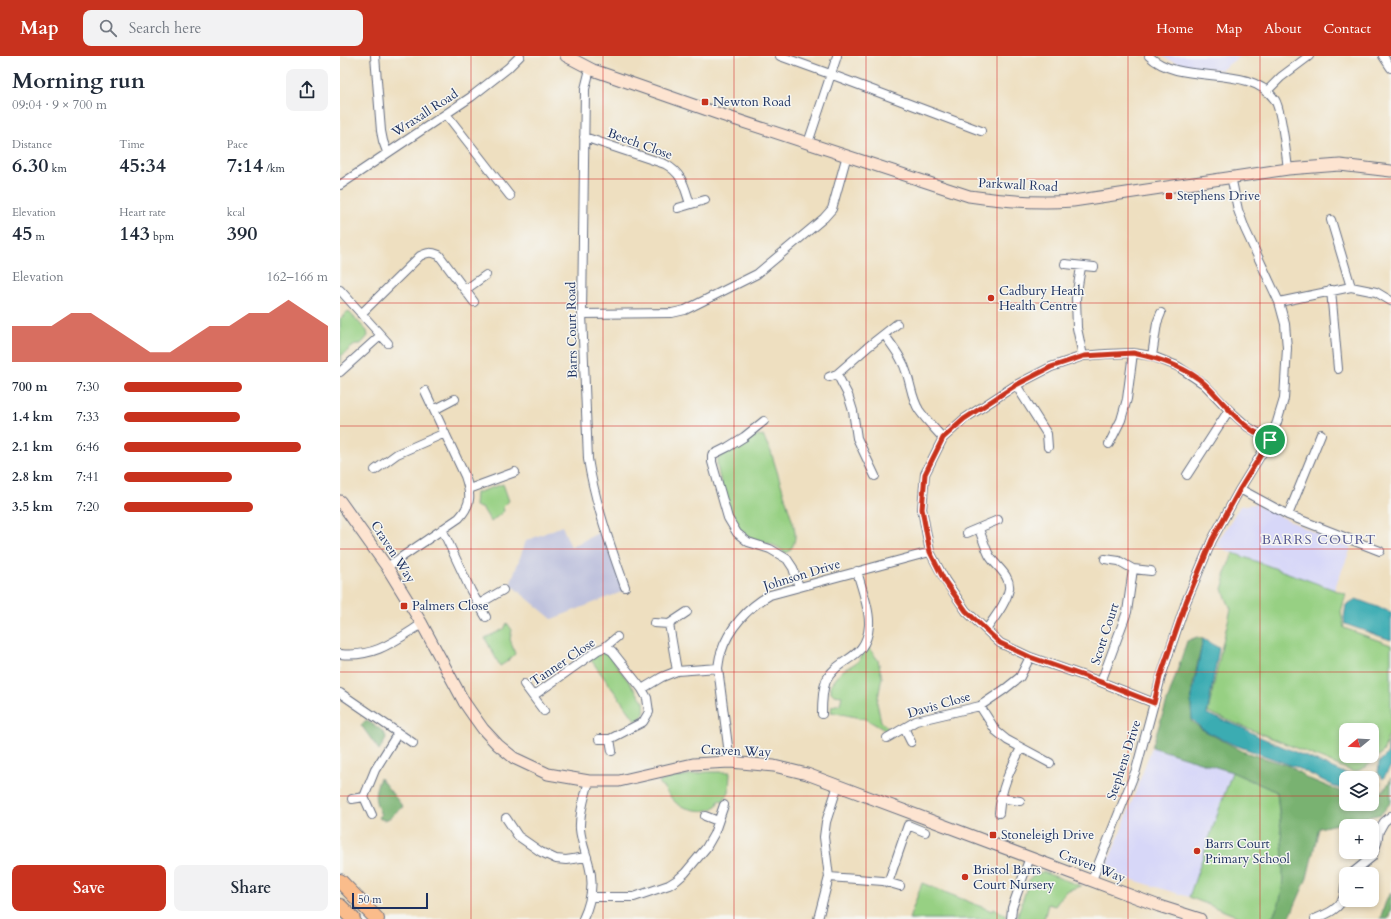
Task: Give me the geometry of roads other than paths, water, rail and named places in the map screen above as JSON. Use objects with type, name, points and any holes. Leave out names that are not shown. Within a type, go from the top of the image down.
[{"type":"highway","points":[[340,880],[377,919]]},
{"type":"highway","points":[[340,906],[353,919]]},
{"type":"street","points":[[375,56],[381,131],[383,141],[388,152]]},
{"type":"street","name":"Wraxall Road","points":[[340,184],[490,83],[520,56]]},
{"type":"street","name":"Parkwall Road","points":[[566,56],[590,69],[969,196],[999,200],[1034,202],[1073,201],[1288,168],[1340,165],[1359,166],[1391,171]]},
{"type":"street","points":[[780,56],[981,131]]},
{"type":"street","points":[[808,143],[837,56]]},
{"type":"street","points":[[1149,56],[1166,67],[1258,84],[1275,100],[1279,111],[1288,168]]},
{"type":"street","points":[[1266,92],[1281,77],[1309,56]]},
{"type":"street","points":[[1382,56],[1391,68]]},
{"type":"street","name":"Barrs Court Road","points":[[590,69],[585,89],[582,314],[588,459],[598,508],[625,587]]},
{"type":"street","points":[[446,114],[510,196]]},
{"type":"street","name":"Beech Close","points":[[584,137],[665,164],[675,169],[682,180],[690,204]]},
{"type":"street","points":[[582,314],[672,314],[685,310],[757,274],[824,218],[832,208],[847,155]]},
{"type":"street","name":"Stephens Drive","points":[[1092,880],[1136,770],[1160,677],[1186,602],[1212,540],[1240,489],[1270,440],[1284,400],[1287,348],[1285,324],[1279,302],[1245,229],[1238,210],[1231,176]]},
{"type":"street","points":[[678,208],[705,200]]},
{"type":"street","points":[[1331,220],[1350,286]]},
{"type":"street","points":[[361,314],[420,256],[431,252],[439,256],[474,302]]},
{"type":"street","points":[[1065,264],[1094,267]]},
{"type":"street","points":[[1080,266],[1076,298],[1077,328],[1084,356]]},
{"type":"street","points":[[465,290],[486,275]]},
{"type":"street","points":[[1279,302],[1350,286],[1376,292],[1391,301]]},
{"type":"street","points":[[340,290],[380,336],[388,343]]},
{"type":"street","points":[[1331,290],[1338,369]]},
{"type":"street","points":[[1152,356],[1157,323],[1161,312]]},
{"type":"street","points":[[875,476],[857,438],[853,410],[848,395],[833,375],[897,324]]},
{"type":"street","points":[[884,334],[901,359],[918,409],[943,438]]},
{"type":"street","points":[[340,372],[380,336]]},
{"type":"street","points":[[1109,444],[1121,420],[1127,399],[1133,353]]},
{"type":"street","points":[[1154,703],[1101,682],[1030,657],[1000,643],[966,611],[944,580],[930,552],[922,509],[925,474],[943,438],[964,419],[1016,385],[1051,367],[1084,356],[1133,353],[1152,356],[1177,366],[1204,384],[1248,428],[1270,440]]},
{"type":"street","points":[[1016,385],[1047,434],[1048,447]]},
{"type":"street","points":[[387,567],[459,518],[466,510],[469,501],[469,489],[465,476],[425,391]]},
{"type":"street","points":[[434,410],[455,399]]},
{"type":"street","points":[[1187,475],[1229,410]]},
{"type":"street","points":[[764,421],[744,437],[712,455],[712,462],[728,518],[737,533],[748,542],[770,549],[787,559],[793,568],[799,587]]},
{"type":"street","points":[[375,470],[397,454],[445,433]]},
{"type":"street","points":[[1288,515],[1321,434]]},
{"type":"street","points":[[469,489],[515,472]]},
{"type":"street","points":[[1240,489],[1288,515],[1380,551]]},
{"type":"street","name":"Craven Way","points":[[340,501],[387,567],[422,624],[464,702],[483,730],[514,758],[548,774],[589,781],[619,781],[693,764],[730,762],[774,766],[807,774],[838,785],[1159,906],[1200,919]]},
{"type":"street","points":[[967,533],[998,520]]},
{"type":"street","points":[[442,529],[486,617]]},
{"type":"street","points":[[979,529],[989,555],[1007,577],[1009,588],[1006,598],[986,630]]},
{"type":"street","name":"Johnson Drive","points":[[730,762],[718,668],[721,653],[728,636],[749,610],[758,602],[770,595],[930,552]]},
{"type":"street","points":[[1105,559],[1119,561],[1133,569],[1151,571]]},
{"type":"street","name":"Scott Court","points":[[1101,682],[1127,612],[1133,569]]},
{"type":"street","points":[[822,714],[822,698],[826,681],[835,669],[856,654],[864,643],[867,634],[869,616],[857,571]]},
{"type":"street","points":[[479,604],[503,590]]},
{"type":"street","points":[[654,623],[669,624],[687,612]]},
{"type":"street","points":[[340,654],[349,655],[369,653],[388,646],[422,624]]},
{"type":"street","points":[[669,624],[678,671]]},
{"type":"street","name":"Tanner Close","points":[[533,696],[598,650],[605,647],[617,636]]},
{"type":"street","name":"Tanner Close","points":[[605,647],[612,651],[642,689],[647,698],[649,712],[643,722],[610,739]]},
{"type":"street","name":"Davis Close","points":[[887,738],[916,721],[980,706],[1020,677],[1030,657]]},
{"type":"street","points":[[642,689],[662,677],[678,671],[718,668]]},
{"type":"street","name":"Tanner Close","points":[[524,684],[544,711]]},
{"type":"street","points":[[340,693],[413,743]]},
{"type":"street","name":"Davis Close","points":[[980,706],[996,731],[1006,740],[1050,763]]},
{"type":"street","name":"Davis Close","points":[[904,728],[911,742]]},
{"type":"street","points":[[372,815],[364,797],[375,770],[398,733]]},
{"type":"street","points":[[599,739],[610,739],[612,751]]},
{"type":"street","points":[[999,813],[1000,798],[1006,779],[1021,748]]},
{"type":"street","points":[[583,919],[591,897],[591,877],[581,838],[580,828],[581,816],[589,781]]},
{"type":"street","points":[[818,919],[829,877],[824,837],[826,822],[838,785]]},
{"type":"street","points":[[352,799],[364,797]]},
{"type":"street","points":[[1000,798],[1020,801]]},
{"type":"street","points":[[591,897],[634,896],[669,885],[685,873],[706,848],[714,834],[724,805]]},
{"type":"street","points":[[705,816],[718,821]]},
{"type":"street","points":[[1360,867],[1372,857],[1377,844],[1379,831],[1384,822],[1391,816]]},
{"type":"street","points":[[506,818],[518,836],[541,852],[566,860],[587,858]]},
{"type":"street","points":[[888,883],[908,825],[925,832]]},
{"type":"street","points":[[1011,919],[1012,908],[1030,858]]},
{"type":"street","points":[[829,877],[883,881],[900,886]]},
{"type":"street","points":[[1315,919],[1329,913],[1339,904]]},
{"type":"water","points":[[1356,599],[1391,612],[1391,640],[1345,624],[1344,618],[1346,605]]},
{"type":"water","points":[[1203,639],[1219,648],[1207,714],[1243,728],[1260,737],[1340,771],[1339,788],[1296,767],[1232,744],[1202,729],[1192,719],[1191,704]]},
{"type":"water","points":[[1391,736],[1391,766],[1383,779],[1378,771],[1379,762],[1388,753],[1388,743]]},
{"type":"place","name":"Newton Road","points":[[705,102]]},
{"type":"place","name":"Stephens Drive","points":[[1169,196]]},
{"type":"place","name":"Cadbury Heath Health Centre","points":[[991,298]]},
{"type":"place","name":"Palmers Close","points":[[404,606]]},
{"type":"place","name":"Stoneleigh Drive","points":[[993,835]]},
{"type":"place","name":"Barrs Court Primary School","points":[[1197,851]]},
{"type":"place","name":"Bristol Barrs Court Nursery","points":[[965,877]]},
{"type":"district","name":"BARRS COURT","points":[[1319,539]]}]
